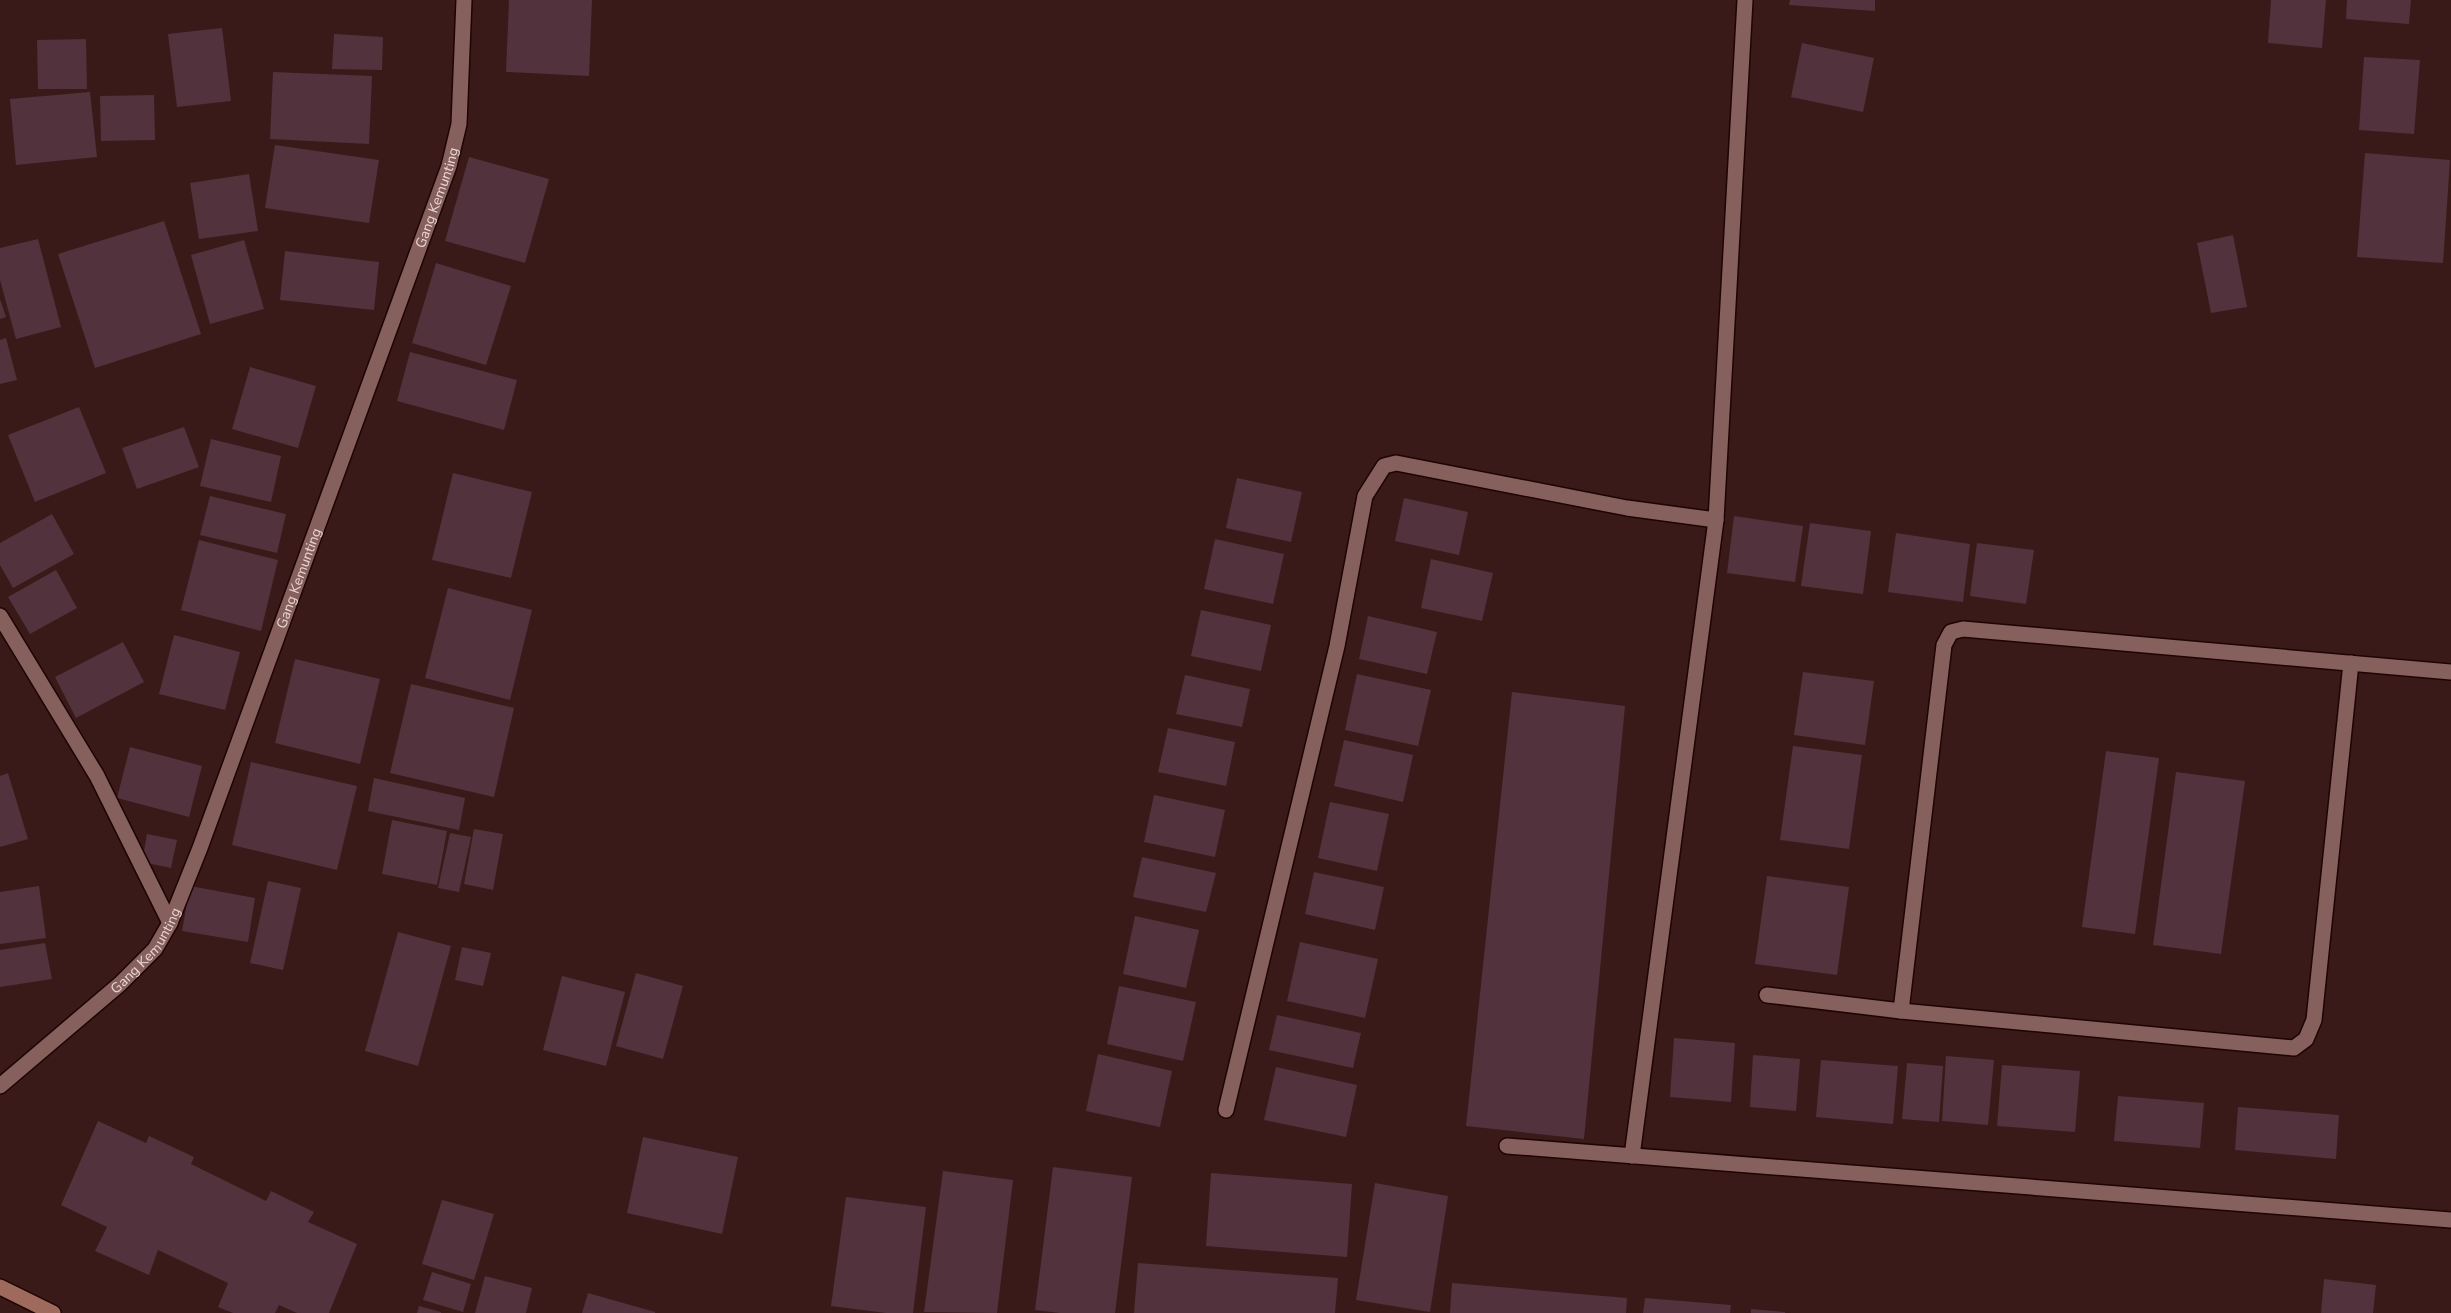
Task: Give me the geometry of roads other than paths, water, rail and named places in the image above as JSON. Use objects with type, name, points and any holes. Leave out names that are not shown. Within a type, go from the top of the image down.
[{"type":"street","name":"Gang Kemunting","points":[[0,1086],[120,984],[155,949],[170,923],[200,848],[449,166],[459,124],[464,0]]},
{"type":"street","points":[[1632,1156],[1716,520],[1745,0]]},
{"type":"street","points":[[1226,1110],[1337,646],[1365,496],[1384,466],[1396,463],[1626,508],[1716,520]]},
{"type":"street","points":[[0,616],[97,776],[170,923]]},
{"type":"street","points":[[1901,1010],[1944,645],[1951,632],[1964,629],[2451,672]]},
{"type":"street","points":[[1767,995],[1901,1010],[2294,1048],[2306,1039],[2314,1020],[2351,663]]},
{"type":"street","points":[[1508,1146],[2068,1191],[2333,1209],[2451,1220]]},
{"type":"street","points":[[0,1287],[54,1313]]}]
